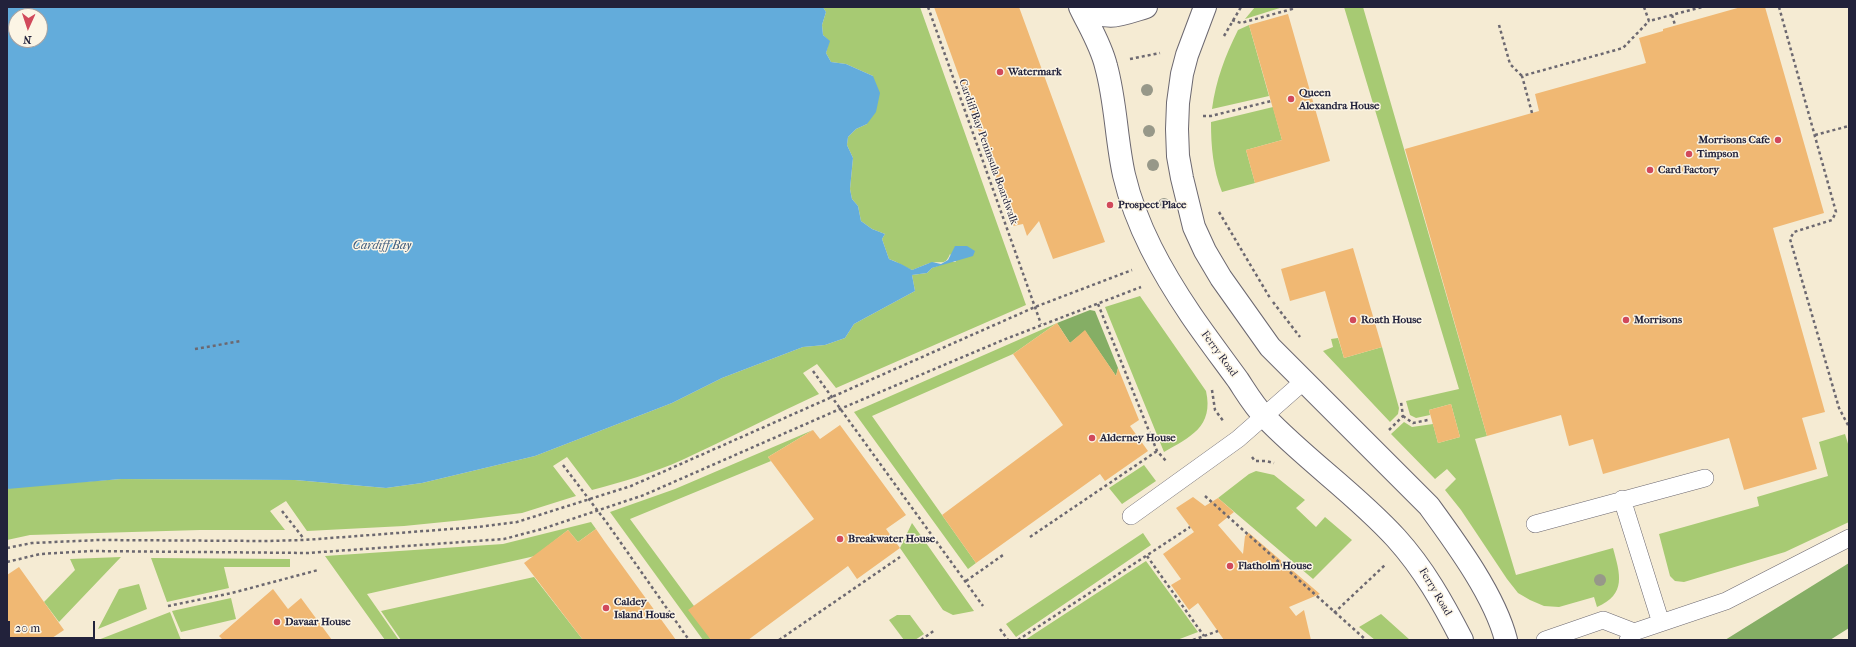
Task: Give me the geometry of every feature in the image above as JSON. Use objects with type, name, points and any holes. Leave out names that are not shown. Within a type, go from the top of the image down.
[{"type":"street","points":[[1081,7],[1108,17],[1146,7]]},
{"type":"street","name":"Ferry Road","points":[[1081,7],[1101,48],[1106,65],[1124,175],[1136,216],[1144,235],[1190,315],[1263,415],[1306,458],[1372,513],[1396,538],[1424,572],[1442,601],[1462,640]]},
{"type":"street","points":[[1205,7],[1184,68],[1178,103],[1177,122],[1178,156],[1194,227],[1205,251],[1262,337],[1429,506],[1451,536],[1479,581],[1490,601],[1506,640]]},
{"type":"lane","points":[[1132,516],[1238,439],[1263,415],[1304,381]]},
{"type":"lane","points":[[1535,524],[1622,499],[1705,478]]},
{"type":"lane","points":[[1622,499],[1661,623]]},
{"type":"lane","points":[[1545,640],[1603,620],[1631,636],[1661,623],[1726,601],[1849,538]]},
{"type":"path","name":"Cardiff Bay Peninsula Boardwalk","points":[[928,7],[1041,324]]},
{"type":"path","points":[[1224,37],[1232,20],[1241,7]]},
{"type":"path","points":[[1232,20],[1242,24],[1292,9],[1291,7]]},
{"type":"path","points":[[1644,7],[1649,21]]},
{"type":"path","points":[[1522,76],[1623,48],[1649,21],[1702,7]]},
{"type":"path","points":[[1779,7],[1836,212],[1832,220],[1794,232],[1790,239],[1839,408],[1849,427]]},
{"type":"path","points":[[1672,15],[1675,25]]},
{"type":"path","points":[[1499,25],[1510,64],[1522,76],[1532,113]]},
{"type":"path","points":[[1128,60],[1165,52]]},
{"type":"path","points":[[1202,116],[1211,116],[1271,101]]},
{"type":"path","points":[[1815,136],[1849,126]]},
{"type":"path","points":[[1223,219],[1270,298]]},
{"type":"path","points":[[7,548],[32,543],[99,540],[304,540],[478,527],[518,522],[590,501],[691,462],[1035,307],[1132,270]]},
{"type":"path","points":[[7,562],[40,554],[91,551],[308,553],[504,539],[598,511],[644,495],[840,409],[1041,324],[1141,287]]},
{"type":"path","points":[[1098,304],[1157,450],[1167,462]]},
{"type":"path","points":[[196,349],[241,341]]},
{"type":"path","points":[[813,371],[983,606]]},
{"type":"path","points":[[1401,402],[1403,416],[1413,423],[1428,420]]},
{"type":"path","points":[[1216,410],[1222,420]]},
{"type":"path","points":[[1387,432],[1403,416]]},
{"type":"path","points":[[1030,537],[1157,450]]},
{"type":"path","points":[[563,465],[598,511],[690,640]]},
{"type":"path","points":[[1205,496],[1366,640]]},
{"type":"path","points":[[282,511],[304,540]]},
{"type":"path","points":[[1018,640],[1190,527]]},
{"type":"path","points":[[966,581],[1003,555]]},
{"type":"path","points":[[1147,556],[1204,636]]},
{"type":"path","points":[[779,640],[900,557]]},
{"type":"path","points":[[1334,612],[1388,562]]},
{"type":"path","points":[[168,606],[232,592],[318,570]]},
{"type":"path","points":[[1000,629],[1008,640]]},
{"type":"path","points":[[921,640],[935,630]]},
{"type":"path","points":[[1193,640],[1218,631]]},
{"type":"green space","points":[[823,7],[920,7],[1026,305],[836,388],[817,364],[803,373],[819,394],[682,460],[637,477],[592,490],[567,457],[553,466],[576,496],[522,513],[404,526],[307,531],[286,501],[270,511],[285,530],[200,530],[30,535],[7,540],[7,489],[12,487],[121,479],[295,480],[386,488],[422,483],[535,456],[672,403],[722,378],[803,347],[825,345],[845,338],[854,324],[915,291],[912,275],[927,273],[932,268],[949,262],[956,262],[950,254],[944,262],[934,262],[912,270],[909,269],[889,259],[882,239],[885,234],[872,229],[861,221],[858,206],[852,199],[850,189],[853,158],[847,145],[848,137],[856,129],[867,124],[873,76],[846,64],[831,62],[826,53],[829,41],[823,35],[822,25],[826,12]]},
{"type":"green space","points":[[1255,7],[1283,7],[1245,19]]},
{"type":"green space","points":[[1344,7],[1363,7],[1487,436],[1475,439],[1516,575],[1613,548],[1618,566],[1619,582],[1613,596],[1607,602],[1597,607],[1594,597],[1559,607],[1544,606],[1518,593],[1461,510],[1445,490],[1456,479],[1447,469],[1435,479],[1391,434],[1404,422],[1412,427],[1433,424],[1438,443],[1460,437],[1451,404],[1429,410],[1430,415],[1416,418],[1410,415],[1406,401],[1459,389]]},
{"type":"green space","points":[[1249,25],[1269,96],[1212,109],[1219,78],[1229,49],[1238,30]]},
{"type":"green space","points":[[1273,107],[1282,140],[1246,150],[1255,183],[1222,192],[1216,175],[1213,158],[1211,122]]},
{"type":"green space","points":[[1140,296],[1206,391],[1208,403],[1203,422],[1198,429],[1191,436],[1164,452],[1105,307]]},
{"type":"green space","points":[[1090,310],[1095,311],[1118,368],[1116,376],[1085,331],[1070,343],[1057,323]]},
{"type":"green space","points":[[1057,323],[1013,354],[872,416],[976,563],[968,569],[854,412]]},
{"type":"green space","points":[[1338,338],[1344,358],[1382,347],[1399,408],[1398,414],[1390,422],[1323,351],[1333,347],[1331,339]]},
{"type":"green space","points":[[813,430],[768,457],[771,461],[630,519],[694,606],[711,640],[703,640],[610,512],[675,489]]},
{"type":"green space","points":[[1845,434],[1849,447],[1849,522],[1785,552],[1684,582],[1675,581],[1670,576],[1659,534],[1759,506],[1757,497],[1828,476],[1819,442]]},
{"type":"green space","points":[[1144,465],[1156,481],[1122,504],[1109,488]]},
{"type":"green space","points":[[1256,471],[1274,475],[1305,500],[1296,508],[1316,527],[1325,517],[1352,540],[1313,579],[1218,498],[1249,474]]},
{"type":"green space","points":[[591,522],[596,529],[578,542],[568,530],[535,556],[367,594],[399,640],[385,640],[325,556],[503,544]]},
{"type":"green space","points":[[912,523],[974,611],[953,615],[943,610],[900,548]]},
{"type":"green space","points":[[1143,533],[1151,545],[1016,637],[1006,624]]},
{"type":"green space","points":[[121,557],[59,622],[44,602],[75,570],[70,559]]},
{"type":"green space","points":[[151,558],[290,559],[290,567],[224,567],[229,588],[167,602]]},
{"type":"green space","points":[[1146,561],[1198,632],[1177,640],[1025,640]]},
{"type":"green space","points":[[1849,563],[1849,628],[1830,640],[1725,640]]},
{"type":"green space","points":[[534,577],[583,640],[401,640],[381,611]]},
{"type":"green space","points":[[139,584],[147,609],[98,629],[119,589]]},
{"type":"green space","points":[[231,598],[236,619],[181,632],[172,611]]},
{"type":"green space","points":[[170,612],[181,640],[98,640]]},
{"type":"green space","points":[[1381,614],[1410,640],[1375,640],[1359,627]]},
{"type":"green space","points":[[897,615],[910,615],[924,634],[915,640],[904,640],[889,620]]},
{"type":"water","name":"Cardiff Bay","points":[[7,7],[823,7],[826,12],[822,25],[823,35],[830,41],[826,53],[831,62],[846,64],[873,76],[880,93],[876,112],[867,124],[856,129],[848,137],[847,145],[853,158],[850,189],[852,199],[858,206],[861,221],[872,229],[885,234],[882,239],[889,259],[912,270],[932,262],[941,264],[948,260],[955,246],[967,246],[975,251],[973,256],[932,268],[927,273],[912,275],[915,291],[854,324],[845,338],[825,345],[803,347],[722,378],[672,403],[535,456],[422,483],[386,488],[295,480],[121,479],[7,489]]},
{"type":"building","name":"Watermark","points":[[934,7],[1019,7],[1105,242],[1053,259],[1039,221],[1027,236],[1023,224],[1013,226]]},
{"type":"building","name":"Morrisons","points":[[1741,7],[1765,7],[1824,213],[1773,228],[1825,412],[1802,418],[1817,469],[1744,490],[1729,438],[1603,474],[1593,439],[1569,446],[1561,415],[1487,436],[1405,149],[1539,111],[1535,94],[1646,63],[1639,38],[1663,31],[1663,29]]},
{"type":"building","name":"Queen Alexandra House","points":[[1288,14],[1330,161],[1255,183],[1246,150],[1282,140],[1249,25]]},
{"type":"building","name":"Roath House","points":[[1353,248],[1382,347],[1344,358],[1325,291],[1290,301],[1281,269]]},
{"type":"building","name":"Alderney House","points":[[1057,323],[1070,343],[1085,330],[1116,376],[1118,368],[1139,420],[1130,426],[1148,451],[1105,481],[1100,474],[976,563],[942,515],[1063,425],[1013,354]]},
{"type":"building","points":[[1451,404],[1460,437],[1438,443],[1429,410]]},
{"type":"building","name":"Breakwater House","points":[[840,425],[906,515],[886,529],[900,548],[857,579],[848,566],[748,640],[711,640],[688,610],[814,519],[768,457],[813,430],[820,439]]},
{"type":"building","name":"Flatholm House","points":[[1193,497],[1205,506],[1218,498],[1234,512],[1218,525],[1243,554],[1245,536],[1249,533],[1320,594],[1289,607],[1296,616],[1304,610],[1311,640],[1224,640],[1198,603],[1189,610],[1171,585],[1181,579],[1163,554],[1194,532],[1176,508]]},
{"type":"building","name":"Caldey Island House","points":[[596,529],[676,640],[583,640],[524,563],[568,530],[578,542]]},
{"type":"building","points":[[19,567],[64,630],[49,640],[7,640],[7,575]]},
{"type":"building","name":"Davaar House","points":[[273,589],[288,609],[301,598],[332,640],[223,640],[219,636]]},
{"type":"place","name":"Watermark","points":[[1000,72]]},
{"type":"place","name":"Queen Alexandra House","points":[[1291,99]]},
{"type":"place","name":"Morrisons Cafe","points":[[1778,140]]},
{"type":"place","name":"Timpson","points":[[1689,154]]},
{"type":"place","name":"Card Factory","points":[[1650,170]]},
{"type":"place","name":"Prospect Place","points":[[1110,205]]},
{"type":"place","name":"Roath House","points":[[1353,320]]},
{"type":"place","name":"Morrisons","points":[[1626,320]]},
{"type":"place","name":"Alderney House","points":[[1092,438]]},
{"type":"place","name":"Breakwater House","points":[[840,539]]},
{"type":"place","name":"Flatholm House","points":[[1230,566]]},
{"type":"place","name":"Caldey Island House","points":[[606,608]]},
{"type":"place","name":"Davaar House","points":[[277,622]]}]
